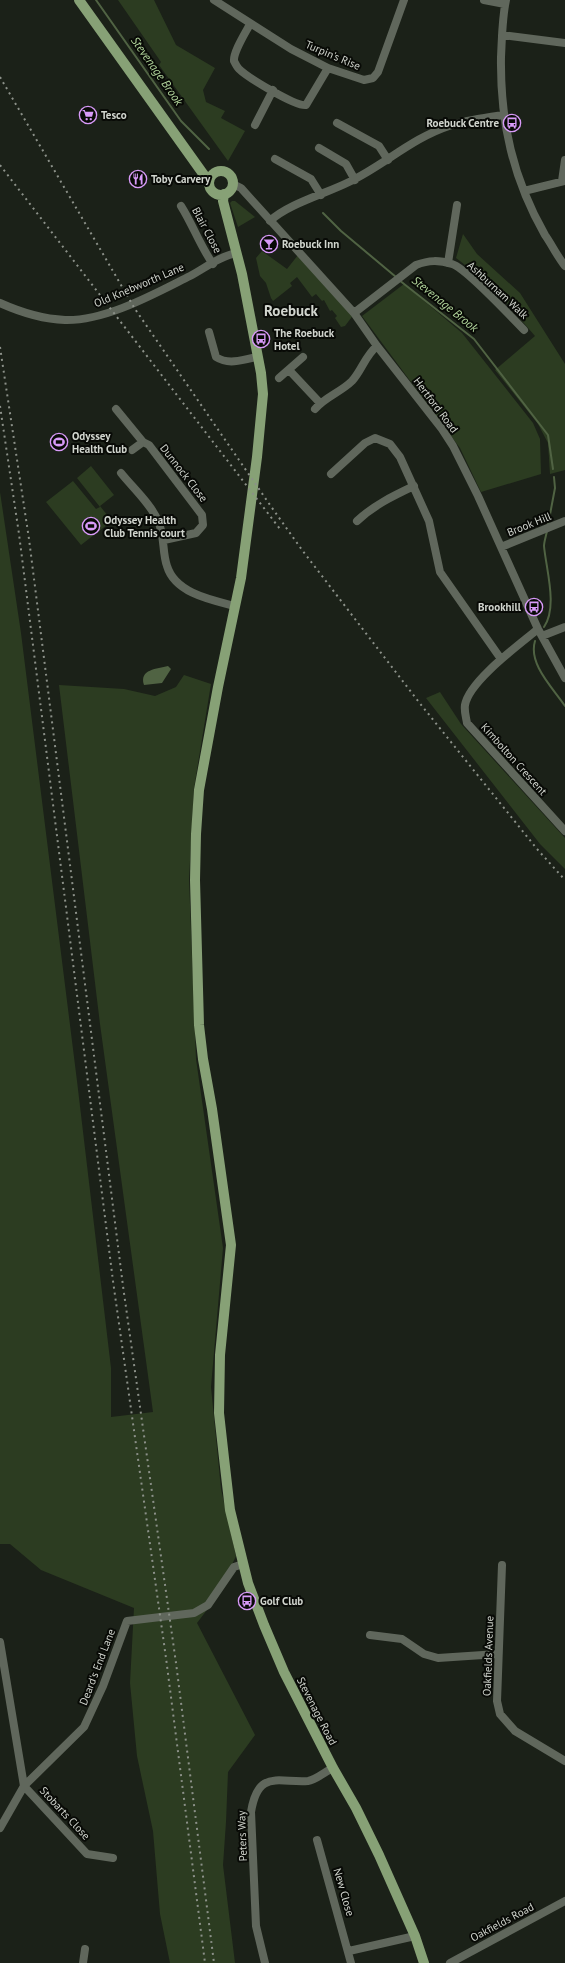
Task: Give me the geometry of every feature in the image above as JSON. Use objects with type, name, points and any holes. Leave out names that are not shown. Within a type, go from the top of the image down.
[{"type":"main road","points":[[79,0],[209,182],[213,192],[224,194],[232,188],[233,184],[232,178],[228,173],[223,171],[217,172],[211,176],[209,182]]},
{"type":"main road","points":[[196,164],[217,172]]},
{"type":"main road","name":"Stevenage Road","points":[[224,194],[223,201],[237,253],[258,357],[263,394],[258,457],[241,578],[218,687],[199,790],[195,880],[197,968],[202,1059],[213,1116],[231,1245],[220,1355],[219,1413],[224,1458],[230,1510],[243,1564],[264,1625],[284,1672],[333,1768],[356,1808],[415,1936],[424,1963]]},
{"type":"street","name":"Turpin's Rise","points":[[214,0],[291,49],[328,68],[361,79],[374,78],[381,65],[404,0]]},
{"type":"street","points":[[484,0],[506,2],[502,35],[503,115],[515,168],[524,191],[536,218],[565,266]]},
{"type":"street","points":[[250,24],[234,55],[234,62],[238,68],[273,90],[300,105],[306,105],[328,68]]},
{"type":"street","points":[[502,35],[565,44]]},
{"type":"street","points":[[255,125],[273,90]]},
{"type":"street","points":[[270,221],[277,214],[355,180],[409,145],[448,126],[503,115]]},
{"type":"street","points":[[337,123],[379,146],[388,160]]},
{"type":"street","points":[[319,148],[346,164],[355,180]]},
{"type":"street","points":[[275,159],[311,179],[321,195]]},
{"type":"street","points":[[524,191],[564,181],[565,160]]},
{"type":"street","name":"Hertford Road","points":[[233,184],[241,188],[354,313],[376,346],[429,411],[453,446],[540,632],[565,678]]},
{"type":"street","points":[[448,263],[457,205]]},
{"type":"street","name":"Blair Close","points":[[181,206],[190,220],[205,252],[213,264]]},
{"type":"street","name":"Old Knebworth Lane","points":[[0,303],[25,312],[55,319],[90,317],[105,313],[150,295],[227,256],[237,253]]},
{"type":"street","name":"Ashburnam Walk","points":[[354,313],[416,265],[427,260],[436,260],[453,264],[465,272],[524,330]]},
{"type":"street","points":[[209,332],[216,357],[223,362],[229,363],[258,357]]},
{"type":"street","points":[[289,370],[317,406],[352,381],[358,374],[370,352],[376,346]]},
{"type":"street","points":[[279,378],[303,357]]},
{"type":"street","name":"Dunnock Close","points":[[116,409],[143,442],[149,445],[200,510],[204,520],[203,525],[196,532],[164,540]]},
{"type":"street","points":[[331,474],[365,443],[375,438],[390,444],[400,457],[429,521],[440,572],[501,659]]},
{"type":"street","name":"Dunnock Close","points":[[132,450],[143,442]]},
{"type":"street","points":[[121,473],[156,517],[164,540],[167,566],[172,578],[183,587],[195,593],[235,606]]},
{"type":"street","points":[[357,521],[381,502],[414,486]]},
{"type":"street","name":"Brook Hill","points":[[501,547],[565,522]]},
{"type":"street","name":"Kimbolton Crescent","points":[[565,627],[540,632],[501,659],[484,676],[465,703],[468,723],[565,831]]},
{"type":"street","name":"Deard's End Lane","points":[[0,1828],[24,1786],[84,1728],[103,1686],[127,1621],[194,1613],[208,1605],[234,1567],[243,1564]]},
{"type":"street","name":"Oakfields Avenue","points":[[502,1565],[497,1700],[500,1714],[515,1731],[565,1761]]},
{"type":"street","points":[[370,1634],[402,1639],[424,1654],[438,1658],[498,1654]]},
{"type":"street","points":[[0,1642],[24,1786]]},
{"type":"street","name":"Peters Way","points":[[265,1963],[256,1926],[251,1812],[254,1798],[262,1786],[275,1779],[309,1781],[333,1768]]},
{"type":"street","name":"Stobarts Close","points":[[24,1786],[87,1854],[113,1858]]},
{"type":"street","name":"New Close","points":[[317,1840],[349,1951],[351,1963]]},
{"type":"street","name":"Oakfields Road","points":[[450,1963],[565,1901]]},
{"type":"street","points":[[349,1951],[415,1936]]},
{"type":"street","points":[[83,1963],[85,1949]]},
{"type":"shaded area","points":[[118,0],[154,0],[176,45],[215,68],[203,90],[206,102],[225,111],[221,118],[245,131],[228,161],[159,65],[161,62]]},
{"type":"shaded area","points":[[235,201],[255,217],[238,227],[230,203]]},
{"type":"shaded area","points":[[463,234],[477,254],[520,293],[565,364],[565,470],[550,474],[548,443],[538,424],[495,370],[535,336],[491,285],[456,258]]},
{"type":"shaded area","points":[[262,251],[287,269],[298,255],[354,314],[345,326],[341,327],[335,318],[337,316],[332,310],[330,311],[324,300],[322,301],[316,294],[312,297],[297,277],[290,283],[292,286],[273,301],[266,283],[260,276],[256,258]]},
{"type":"shaded area","points":[[404,284],[462,333],[533,423],[540,439],[541,474],[481,492],[460,448],[362,316]]},
{"type":"shaded area","points":[[91,466],[114,495],[100,506],[112,521],[81,545],[46,502],[73,481],[96,509],[100,507],[77,478]]},
{"type":"shaded area","points":[[0,492],[21,633],[77,1081],[111,1368],[111,1417],[153,1412],[100,1024],[59,685],[124,689],[155,696],[176,687],[184,675],[211,684],[194,788],[189,879],[196,1059],[223,1248],[211,1387],[221,1489],[236,1556],[216,1598],[197,1623],[255,1735],[228,1772],[223,1865],[235,1963],[170,1963],[160,1914],[153,1831],[137,1756],[130,1683],[134,1608],[41,1570],[10,1544],[0,1544]]},
{"type":"shaded area","points":[[168,666],[171,669],[162,683],[144,685],[143,680],[146,673],[154,669]]},
{"type":"shaded area","points":[[440,692],[461,724],[565,838],[565,869],[540,844],[426,698]]},
{"type":"waterway","name":"Stevenage Brook","points":[[96,0],[181,121],[209,149]]},
{"type":"waterway","name":"Stevenage Brook","points":[[323,213],[341,231],[396,277]]},
{"type":"waterway","name":"Stevenage Brook","points":[[399,280],[474,339],[548,435],[553,469]]},
{"type":"waterway","name":"Stevenage Brook","points":[[548,525],[555,488],[554,477]]},
{"type":"waterway","name":"Stevenage Brook","points":[[544,627],[548,619],[551,599],[544,546],[547,531]]},
{"type":"waterway","name":"Stevenage Brook","points":[[535,641],[534,650],[538,667],[548,684],[565,706]]},
{"type":"railway","points":[[0,77],[135,309],[270,505],[302,550],[418,701],[537,849],[565,880]]},
{"type":"railway","points":[[0,165],[280,529]]},
{"type":"railway","points":[[0,347],[29,539],[123,1286],[176,1663],[214,1963]]},
{"type":"railway","points":[[0,406],[19,534],[113,1281],[166,1658],[205,1963]]},
{"type":"place","name":"Tesco","points":[[88,115]]},
{"type":"place","name":"Roebuck Centre","points":[[512,123]]},
{"type":"place","name":"Toby Carvery","points":[[138,179]]},
{"type":"place","name":"Roebuck Inn","points":[[269,244]]},
{"type":"place","name":"The Roebuck Hotel","points":[[261,339]]},
{"type":"place","name":"Odyssey Health Club","points":[[59,442]]},
{"type":"place","name":"Odyssey Health Club Tennis court","points":[[91,526]]},
{"type":"place","name":"Brookhill","points":[[534,607]]},
{"type":"place","name":"Golf Club","points":[[247,1601]]},
{"type":"district","name":"Roebuck","points":[[291,311]]}]
